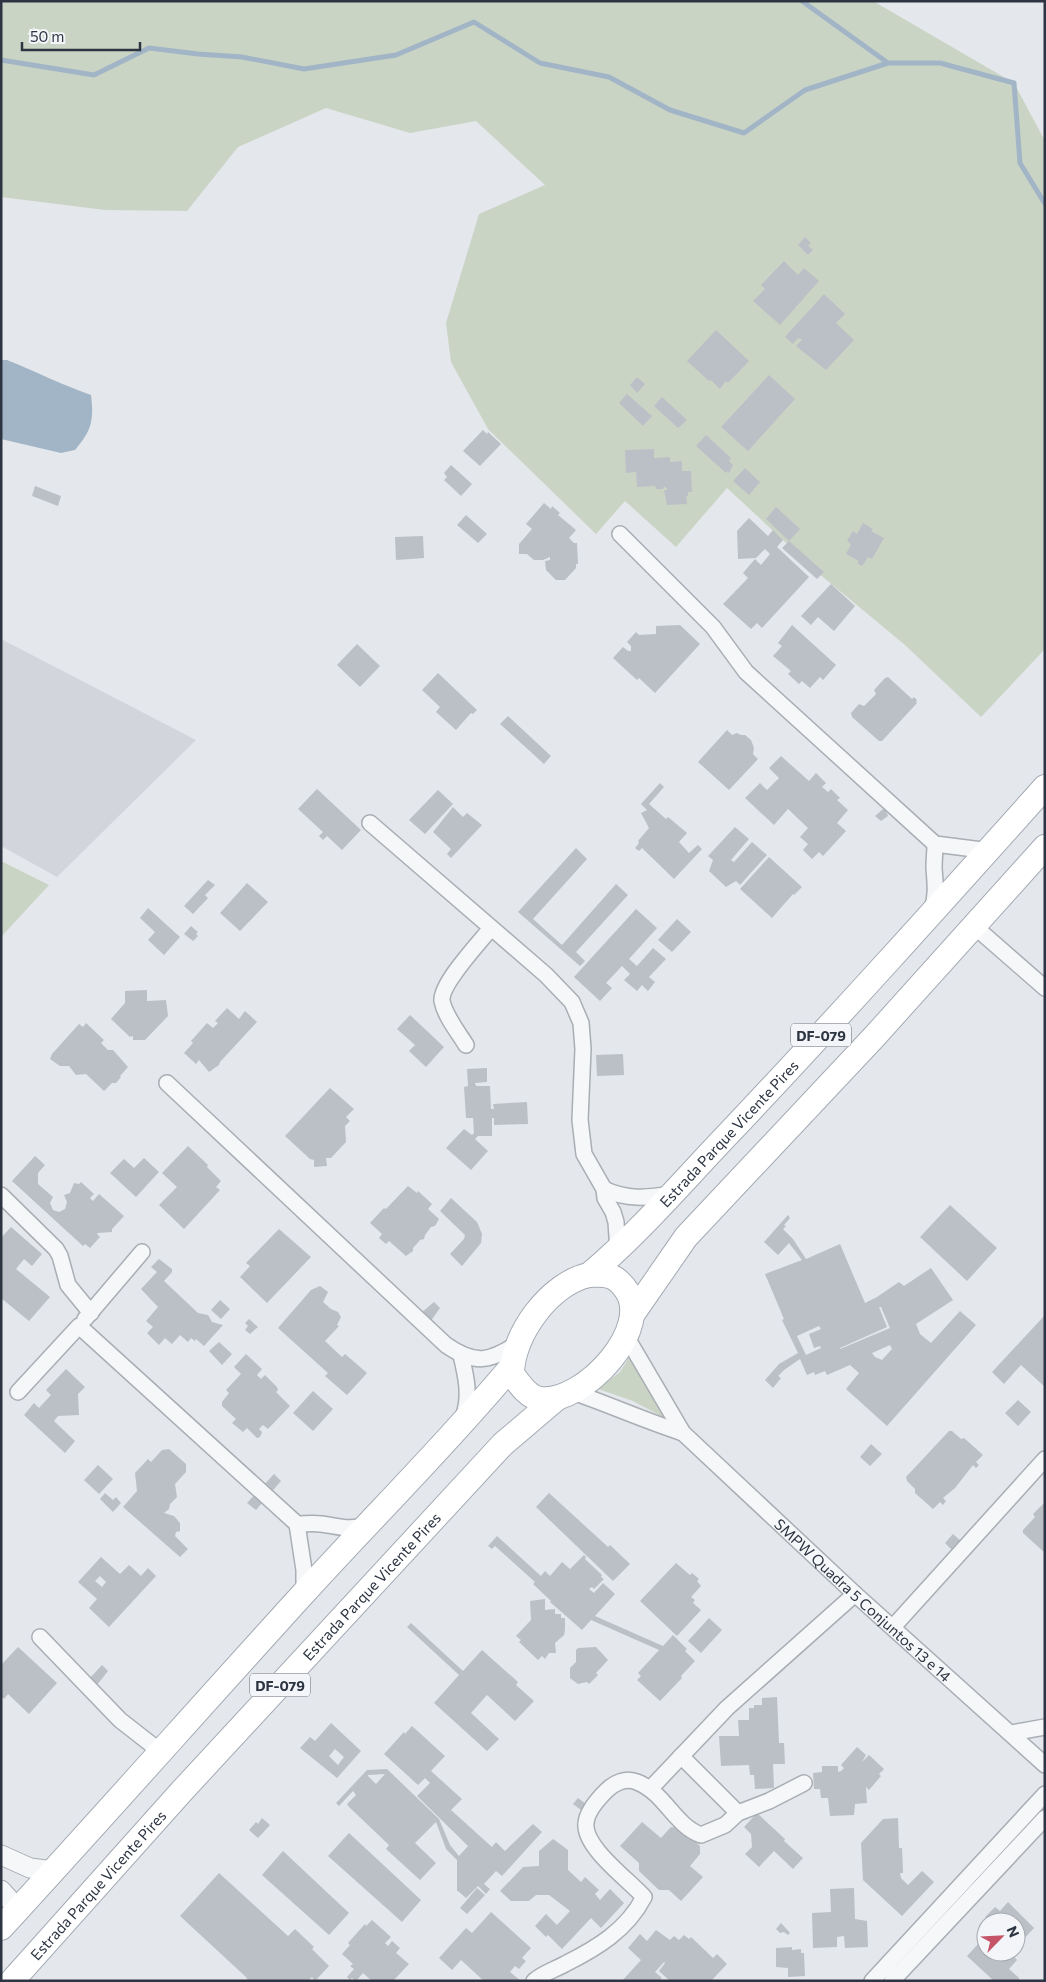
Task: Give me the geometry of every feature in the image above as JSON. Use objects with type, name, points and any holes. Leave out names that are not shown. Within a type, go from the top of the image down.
[{"type":"main road","name":"Estrada Parque Vicente Pires","points":[[589,1275],[618,1251],[798,1061],[1045,787]]},
{"type":"main road","name":"DF-079","points":[[565,1395],[592,1378],[607,1364],[629,1325],[686,1238],[867,1044],[1045,847]]},
{"type":"main road","name":"DF-079","points":[[1,1928],[304,1593],[459,1427],[515,1354],[529,1321],[547,1300],[581,1276],[589,1275]]},
{"type":"main road","points":[[589,1275],[610,1276],[620,1282],[629,1293],[633,1302],[629,1325]]},
{"type":"main road","points":[[515,1354],[512,1374],[530,1395],[539,1399],[565,1395]]},
{"type":"main road","name":"Estrada Parque Vicente Pires","points":[[12,1981],[187,1785],[503,1444],[565,1395]]},
{"type":"street","points":[[620,534],[714,627],[746,672],[935,844],[982,850],[990,848]]},
{"type":"street","points":[[370,823],[565,994],[576,1010],[581,1023],[583,1049],[580,1120],[584,1154],[604,1189],[605,1198],[613,1212],[616,1222],[618,1251]]},
{"type":"street","points":[[930,914],[936,899],[935,844]]},
{"type":"street","points":[[974,926],[1045,988]]},
{"type":"street","points":[[466,1045],[448,1015],[442,1002],[442,994],[448,982],[492,928]]},
{"type":"street","points":[[167,1083],[446,1345],[461,1355],[474,1358],[515,1354]]},
{"type":"street","points":[[604,1189],[626,1196],[652,1197],[671,1194]]},
{"type":"street","points":[[1,1196],[56,1249],[60,1256],[68,1285],[90,1313]]},
{"type":"street","points":[[18,1392],[79,1326],[142,1252]]},
{"type":"street","name":"SMPW Quadra 5 Conjuntos 13 e 14","points":[[629,1325],[683,1433],[855,1594],[1045,1765]]},
{"type":"street","points":[[79,1326],[297,1524],[304,1570],[304,1593]]},
{"type":"street","points":[[459,1427],[468,1405],[461,1355]]},
{"type":"street","name":"SMPW Quadra 5 Conjuntos 13 e 14","points":[[565,1395],[606,1403],[636,1418],[683,1433]]},
{"type":"street","points":[[893,1627],[1045,1460]]},
{"type":"street","points":[[297,1524],[321,1524],[347,1529],[356,1529],[367,1525]]},
{"type":"street","points":[[651,1788],[727,1708],[855,1594]]},
{"type":"street","points":[[40,1636],[120,1720],[161,1752]]},
{"type":"street","points":[[1011,1733],[1045,1727]]},
{"type":"street","points":[[681,1756],[738,1813]]},
{"type":"street","points":[[534,1981],[542,1974],[566,1964],[607,1940],[636,1913],[644,1897],[591,1841],[587,1832],[588,1812],[606,1791],[617,1783],[627,1780],[635,1781],[651,1788],[682,1823],[693,1832],[701,1835],[725,1825],[738,1813],[769,1801],[804,1783]]},
{"type":"street","points":[[892,1981],[984,1871],[1045,1794]]},
{"type":"street","points":[[872,1981],[984,1871],[1045,1818]]},
{"type":"street","points":[[1,1855],[30,1868],[54,1871]]},
{"type":"street","points":[[1,1890],[18,1909]]},
{"type":"shaded area","points":[[1,639],[196,740],[57,877],[1,846]]},
{"type":"green space","points":[[1,1],[873,1],[1014,83],[1045,141],[1045,649],[981,717],[905,645],[823,577],[727,488],[676,547],[625,501],[596,534],[488,429],[451,362],[446,323],[479,214],[545,185],[476,121],[410,133],[326,108],[238,147],[187,211],[105,210],[1,197]]},
{"type":"green space","points":[[1,861],[49,885],[1,937]]},
{"type":"green space","points":[[633,1351],[676,1424],[633,1401],[598,1389],[620,1372]]},
{"type":"water","points":[[1,360],[7,360],[91,395],[92,418],[85,436],[75,450],[61,453],[1,439]]},
{"type":"building","points":[[805,237],[811,243],[808,246],[813,250],[808,255],[798,245]]},
{"type":"building","points":[[784,261],[798,275],[804,268],[819,281],[780,325],[753,301],[765,289],[761,285]]},
{"type":"building","points":[[824,294],[845,314],[836,323],[854,340],[826,370],[796,346],[802,340],[798,338],[793,344],[785,337]]},
{"type":"building","points":[[716,330],[749,361],[728,383],[726,381],[720,389],[687,361]]},
{"type":"building","points":[[769,375],[795,399],[748,451],[721,427]]},
{"type":"building","points":[[637,377],[645,384],[637,393],[630,385]]},
{"type":"building","points":[[627,394],[652,416],[643,426],[619,403]]},
{"type":"building","points":[[662,397],[687,420],[678,428],[654,406]]},
{"type":"building","points":[[483,430],[501,444],[480,466],[463,451]]},
{"type":"building","points":[[706,435],[731,458],[729,461],[733,465],[729,473],[728,471],[726,473],[696,446]]},
{"type":"building","points":[[654,449],[654,458],[670,457],[670,462],[682,461],[682,471],[691,471],[692,492],[688,492],[688,496],[686,496],[687,504],[667,505],[664,490],[668,490],[664,486],[663,489],[656,489],[655,486],[637,487],[636,472],[626,473],[625,450]]},
{"type":"building","points":[[451,465],[472,484],[461,496],[444,480],[447,477],[444,473]]},
{"type":"building","points":[[745,468],[760,482],[749,495],[733,481]]},
{"type":"building","points":[[35,486],[61,496],[58,506],[32,496]]},
{"type":"building","points":[[544,503],[551,509],[552,506],[560,513],[558,515],[576,530],[569,538],[574,543],[577,543],[578,564],[576,564],[576,568],[565,580],[556,580],[546,570],[545,561],[550,560],[550,557],[543,560],[534,560],[527,554],[519,554],[519,544],[532,529],[526,524]]},
{"type":"building","points":[[776,507],[800,529],[789,541],[766,519]]},
{"type":"building","points":[[466,515],[487,534],[478,543],[457,525]]},
{"type":"building","points":[[749,518],[768,536],[773,530],[783,540],[777,547],[809,577],[762,628],[757,623],[751,629],[723,604],[748,578],[743,573],[755,559],[761,565],[770,554],[765,549],[756,558],[738,559],[737,531]]},
{"type":"building","points":[[863,523],[873,529],[871,531],[884,538],[872,559],[868,557],[862,566],[857,563],[859,561],[846,554],[851,544],[847,541],[853,531],[857,534]]},
{"type":"building","points":[[423,536],[424,558],[396,560],[395,537]]},
{"type":"building","points":[[789,541],[824,572],[817,579],[782,548]]},
{"type":"building","points":[[831,584],[855,606],[834,631],[818,617],[811,625],[801,616]]},
{"type":"building","points":[[680,625],[700,644],[655,693],[639,678],[637,680],[613,658],[623,647],[631,651],[631,646],[627,642],[636,632],[639,635],[656,634],[656,626]]},
{"type":"building","points":[[792,625],[836,665],[823,680],[820,677],[810,688],[802,681],[799,684],[788,674],[791,671],[773,656],[782,646],[778,643]]},
{"type":"building","points":[[357,644],[380,666],[360,687],[337,665]]},
{"type":"building","points":[[438,673],[477,710],[473,714],[471,713],[456,730],[436,712],[440,707],[422,690]]},
{"type":"building","points":[[888,677],[912,699],[914,697],[917,703],[882,741],[879,741],[852,717],[851,713],[859,704],[864,706],[876,694],[874,690]]},
{"type":"building","points":[[508,716],[551,756],[544,764],[500,724]]},
{"type":"building","points":[[727,730],[732,735],[737,733],[745,735],[751,740],[754,748],[753,754],[758,759],[729,790],[698,762]]},
{"type":"building","points":[[781,756],[809,781],[816,773],[826,783],[822,787],[828,792],[831,789],[840,798],[837,800],[848,810],[837,823],[846,831],[823,856],[819,852],[812,859],[803,850],[808,844],[800,837],[808,828],[788,809],[774,825],[745,798],[760,783],[767,790],[779,778],[769,768]]},
{"type":"building","points":[[660,783],[664,787],[649,804],[666,819],[668,817],[687,833],[679,842],[689,853],[698,845],[702,849],[674,879],[642,848],[639,851],[635,848],[639,843],[638,841],[649,828],[641,813],[647,810],[641,804]]},
{"type":"building","points":[[317,789],[361,830],[342,850],[327,836],[323,840],[319,836],[323,832],[298,809]]},
{"type":"building","points":[[438,790],[453,804],[425,834],[409,820]]},
{"type":"building","points":[[453,807],[463,817],[467,813],[482,825],[451,858],[447,854],[451,849],[433,832]]},
{"type":"building","points":[[883,809],[888,816],[881,821],[875,816]]},
{"type":"building","points":[[735,827],[749,839],[731,860],[734,862],[752,842],[767,855],[740,885],[736,881],[726,887],[709,871],[713,860],[708,856]]},
{"type":"building","points":[[576,848],[587,859],[533,919],[562,945],[616,884],[628,895],[576,952],[585,961],[580,966],[518,912]]},
{"type":"building","points":[[769,857],[802,887],[793,894],[772,918],[740,889]]},
{"type":"building","points":[[208,880],[215,885],[205,895],[208,898],[193,914],[184,906]]},
{"type":"building","points":[[247,883],[268,902],[240,931],[220,913]]},
{"type":"building","points":[[148,908],[180,937],[164,955],[148,940],[155,932],[140,918]]},
{"type":"building","points":[[636,909],[657,928],[629,959],[637,966],[653,948],[666,959],[649,977],[655,982],[648,991],[642,985],[637,991],[624,980],[630,974],[622,966],[606,983],[612,988],[600,1001],[574,977]]},
{"type":"building","points":[[677,919],[691,932],[672,952],[658,940]]},
{"type":"building","points":[[191,926],[198,932],[196,934],[198,936],[193,941],[184,934]]},
{"type":"building","points":[[147,990],[147,1001],[166,1000],[168,1016],[145,1040],[133,1040],[133,1036],[130,1037],[111,1019],[125,1003],[125,991]]},
{"type":"building","points":[[227,1008],[239,1019],[245,1011],[257,1022],[219,1065],[209,1072],[199,1060],[196,1064],[184,1053],[193,1043],[191,1041],[207,1023],[213,1028],[218,1023],[215,1021]]},
{"type":"building","points":[[410,1015],[444,1047],[426,1067],[409,1051],[415,1045],[397,1029]]},
{"type":"building","points":[[86,1023],[104,1040],[101,1043],[108,1050],[113,1050],[128,1067],[116,1083],[112,1083],[104,1091],[86,1074],[76,1075],[69,1066],[60,1066],[50,1059],[52,1054],[79,1024],[83,1027]]},
{"type":"building","points":[[623,1054],[624,1075],[597,1076],[596,1055]]},
{"type":"building","points":[[487,1068],[487,1082],[475,1083],[476,1086],[490,1086],[491,1109],[494,1109],[493,1104],[527,1102],[528,1124],[494,1125],[494,1118],[492,1118],[492,1136],[478,1136],[475,1139],[488,1151],[471,1170],[446,1148],[464,1129],[472,1135],[474,1133],[473,1118],[466,1118],[464,1087],[468,1086],[467,1069]]},
{"type":"building","points":[[330,1088],[354,1109],[346,1117],[350,1121],[345,1126],[346,1142],[331,1158],[326,1158],[327,1166],[314,1167],[314,1160],[310,1159],[285,1136]]},
{"type":"building","points":[[188,1146],[208,1165],[207,1167],[221,1181],[216,1187],[220,1190],[184,1229],[159,1205],[177,1187],[162,1173]]},
{"type":"building","points":[[35,1156],[45,1165],[38,1173],[38,1184],[53,1197],[50,1203],[53,1210],[59,1212],[65,1209],[67,1202],[64,1195],[70,1193],[74,1183],[79,1184],[81,1182],[94,1194],[90,1198],[93,1201],[99,1194],[124,1216],[112,1229],[112,1232],[98,1233],[100,1237],[90,1248],[85,1244],[83,1246],[12,1181]]},
{"type":"building","points":[[144,1158],[159,1172],[136,1197],[110,1173],[124,1159],[134,1168]]},
{"type":"building","points":[[408,1186],[417,1193],[418,1191],[432,1204],[428,1209],[439,1219],[435,1226],[431,1227],[425,1235],[424,1239],[420,1240],[413,1248],[413,1251],[406,1256],[389,1241],[386,1244],[379,1238],[382,1234],[370,1223]]},
{"type":"building","points":[[451,1198],[477,1222],[482,1234],[481,1243],[462,1266],[450,1254],[464,1239],[465,1235],[440,1211]]},
{"type":"building","points":[[950,1205],[997,1248],[967,1281],[920,1237]]},
{"type":"building","points":[[788,1215],[790,1218],[783,1229],[793,1239],[806,1259],[840,1244],[865,1303],[899,1282],[904,1286],[931,1268],[953,1300],[916,1324],[920,1334],[931,1343],[960,1311],[976,1325],[887,1426],[846,1389],[859,1373],[850,1365],[827,1375],[825,1371],[815,1375],[814,1372],[807,1375],[800,1359],[778,1376],[781,1378],[773,1388],[765,1380],[779,1364],[798,1353],[782,1320],[784,1319],[765,1274],[802,1260],[789,1243],[778,1255],[764,1242]],"holes":[[[879,1307],[881,1307],[890,1328],[840,1349],[887,1327]],[[819,1326],[821,1329],[809,1334],[814,1348],[820,1346],[821,1348],[806,1355],[797,1336]],[[890,1345],[892,1349],[882,1360],[875,1357],[872,1353]]]},
{"type":"building","points":[[11,1227],[42,1254],[32,1266],[24,1259],[16,1269],[50,1297],[29,1321],[1,1298],[1,1238]]},
{"type":"building","points":[[279,1229],[311,1257],[267,1303],[240,1277],[250,1266],[246,1263]]},
{"type":"building","points":[[159,1259],[172,1269],[172,1272],[164,1281],[198,1313],[208,1315],[212,1322],[223,1325],[204,1346],[196,1339],[195,1341],[191,1338],[188,1342],[180,1335],[172,1344],[165,1338],[159,1345],[147,1333],[153,1327],[146,1321],[158,1307],[141,1289],[157,1272],[151,1267]]},
{"type":"building","points":[[320,1286],[328,1292],[323,1302],[338,1312],[341,1317],[337,1325],[339,1326],[325,1341],[342,1357],[345,1354],[367,1373],[347,1395],[325,1376],[328,1373],[278,1328],[311,1290]]},
{"type":"building","points":[[220,1300],[230,1309],[221,1319],[211,1310]]},
{"type":"building","points":[[434,1302],[440,1308],[430,1322],[421,1313]]},
{"type":"building","points":[[1045,1315],[1045,1387],[1021,1365],[1004,1384],[992,1372]]},
{"type":"building","points":[[249,1319],[258,1327],[250,1334],[245,1330],[248,1326],[245,1323]]},
{"type":"building","points":[[219,1342],[232,1354],[222,1365],[209,1351]]},
{"type":"building","points":[[246,1354],[262,1369],[257,1375],[261,1379],[265,1375],[277,1387],[278,1390],[276,1392],[290,1406],[268,1429],[263,1425],[259,1429],[262,1432],[260,1437],[257,1438],[247,1428],[243,1432],[232,1423],[236,1419],[222,1406],[222,1402],[229,1393],[226,1390],[241,1374],[234,1367]]},
{"type":"building","points":[[66,1369],[85,1387],[78,1394],[79,1415],[58,1416],[54,1421],[75,1441],[65,1453],[24,1415],[34,1403],[39,1408],[51,1395],[46,1390]]},
{"type":"building","points":[[313,1391],[333,1409],[313,1431],[293,1413]]},
{"type":"building","points":[[1018,1400],[1031,1412],[1018,1426],[1005,1413]]},
{"type":"building","points":[[949,1431],[952,1431],[961,1439],[964,1438],[983,1455],[976,1462],[979,1465],[976,1468],[973,1465],[955,1488],[943,1498],[946,1501],[943,1505],[940,1502],[933,1509],[915,1493],[915,1489],[907,1481],[906,1477]]},
{"type":"building","points":[[871,1444],[882,1454],[870,1466],[860,1457]]},
{"type":"building","points":[[169,1449],[186,1464],[186,1472],[175,1484],[177,1497],[164,1513],[174,1516],[180,1523],[180,1531],[176,1532],[175,1536],[188,1549],[180,1557],[123,1507],[137,1491],[135,1473],[148,1459],[151,1462],[162,1450]]},
{"type":"building","points":[[98,1465],[113,1479],[99,1494],[84,1480]]},
{"type":"building","points":[[274,1474],[281,1481],[256,1510],[247,1503]]},
{"type":"building","points":[[105,1493],[113,1500],[116,1497],[121,1503],[113,1512],[100,1499]]},
{"type":"building","points":[[549,1493],[608,1547],[610,1545],[630,1564],[613,1581],[536,1507]]},
{"type":"building","points":[[1045,1502],[1045,1553],[1023,1533],[1023,1530],[1035,1517],[1033,1514]]},
{"type":"building","points":[[953,1534],[961,1541],[953,1551],[945,1543]]},
{"type":"building","points":[[497,1536],[541,1576],[545,1571],[550,1576],[562,1562],[570,1569],[584,1555],[585,1559],[604,1579],[594,1589],[592,1587],[589,1589],[594,1593],[603,1583],[615,1594],[595,1616],[663,1646],[673,1635],[687,1649],[685,1651],[695,1661],[660,1701],[637,1680],[641,1676],[638,1673],[659,1650],[591,1620],[582,1630],[550,1602],[533,1584],[535,1582],[495,1546],[492,1549],[488,1546]]},
{"type":"building","points":[[101,1557],[120,1574],[129,1565],[141,1576],[148,1568],[156,1576],[109,1627],[89,1608],[97,1599],[78,1582]],"holes":[[[100,1576],[106,1582],[102,1587],[95,1581]]]},
{"type":"building","points":[[676,1563],[690,1575],[692,1573],[699,1579],[697,1581],[701,1586],[691,1597],[695,1600],[693,1603],[701,1610],[677,1636],[640,1601]]},
{"type":"building","points":[[545,1599],[545,1610],[555,1609],[555,1614],[561,1614],[561,1618],[565,1618],[565,1630],[564,1635],[555,1643],[556,1653],[549,1653],[545,1659],[542,1656],[538,1660],[519,1642],[521,1640],[516,1636],[531,1620],[530,1601]]},
{"type":"building","points":[[709,1618],[722,1630],[701,1653],[688,1641]]},
{"type":"building","points":[[411,1623],[463,1671],[482,1650],[518,1682],[516,1685],[534,1701],[515,1721],[487,1695],[471,1713],[499,1739],[487,1751],[434,1703],[459,1675],[407,1627]]},
{"type":"building","points":[[18,1647],[57,1683],[29,1714],[8,1694],[4,1699],[1,1696],[1,1665]]},
{"type":"building","points":[[596,1647],[608,1660],[589,1684],[587,1682],[578,1684],[570,1678],[570,1668],[576,1662],[576,1650],[578,1648]]},
{"type":"building","points":[[102,1665],[108,1671],[97,1685],[90,1678]]},
{"type":"building","points":[[777,1697],[779,1743],[784,1743],[785,1764],[773,1764],[774,1788],[755,1789],[754,1775],[750,1775],[749,1765],[721,1766],[719,1736],[739,1736],[738,1720],[749,1720],[749,1708],[754,1708],[754,1705],[762,1705],[762,1698]]},
{"type":"building","points":[[331,1723],[361,1751],[337,1778],[300,1748],[310,1737],[315,1741]],"holes":[[[335,1749],[344,1757],[338,1765],[329,1756]]]},
{"type":"building","points":[[412,1726],[445,1756],[431,1771],[462,1799],[451,1810],[492,1847],[496,1842],[505,1851],[533,1824],[542,1832],[502,1876],[496,1871],[484,1884],[490,1889],[486,1894],[478,1886],[466,1898],[457,1891],[457,1860],[446,1849],[436,1822],[415,1843],[436,1863],[420,1880],[386,1849],[389,1845],[349,1807],[347,1804],[356,1795],[353,1791],[339,1806],[336,1803],[367,1770],[387,1769],[439,1819],[450,1845],[459,1856],[468,1846],[417,1796],[430,1783],[425,1778],[418,1785],[384,1754],[404,1732],[405,1734]],"holes":[[[385,1774],[376,1784],[368,1775]]]},
{"type":"building","points":[[857,1747],[866,1755],[862,1762],[869,1755],[884,1769],[879,1774],[881,1776],[869,1790],[866,1787],[867,1803],[855,1804],[854,1815],[830,1816],[828,1798],[821,1798],[820,1789],[814,1789],[813,1773],[822,1772],[822,1766],[838,1766],[838,1772],[841,1771],[844,1768],[841,1765]]},
{"type":"building","points":[[578,1798],[586,1804],[581,1810],[573,1804]]},
{"type":"building","points":[[757,1813],[803,1858],[793,1869],[774,1851],[759,1867],[745,1854],[752,1847],[751,1834],[744,1827]]},
{"type":"building","points":[[262,1818],[270,1825],[258,1838],[249,1830],[256,1822],[258,1824]]},
{"type":"building","points":[[898,1818],[899,1848],[902,1848],[903,1873],[900,1873],[901,1878],[908,1885],[922,1871],[934,1882],[902,1916],[863,1880],[861,1843],[883,1819]]},
{"type":"building","points":[[642,1822],[661,1838],[671,1827],[679,1828],[700,1846],[700,1854],[690,1866],[703,1877],[681,1901],[669,1890],[659,1890],[639,1871],[639,1863],[620,1846]]},
{"type":"building","points":[[349,1833],[421,1900],[402,1922],[328,1856]]},
{"type":"building","points":[[553,1839],[568,1850],[568,1870],[581,1882],[585,1877],[599,1890],[595,1894],[600,1900],[610,1889],[624,1903],[601,1928],[591,1918],[562,1949],[548,1935],[546,1937],[535,1926],[546,1914],[557,1925],[570,1911],[549,1895],[536,1895],[529,1901],[511,1901],[500,1891],[523,1867],[539,1866],[539,1851]]},
{"type":"building","points":[[283,1851],[349,1913],[329,1935],[262,1875]]},
{"type":"building","points":[[219,1873],[288,1936],[295,1929],[314,1947],[312,1949],[329,1966],[315,1981],[312,1977],[308,1981],[248,1981],[246,1977],[180,1916]]},
{"type":"building","points":[[477,1888],[485,1895],[467,1914],[460,1908]]},
{"type":"building","points":[[854,1888],[855,1919],[867,1921],[868,1947],[845,1948],[844,1936],[837,1937],[837,1947],[813,1948],[812,1913],[831,1912],[830,1889]]},
{"type":"building","points":[[1008,1902],[1018,1912],[990,1912],[995,1907],[1000,1911]]},
{"type":"building","points":[[491,1912],[531,1948],[522,1958],[526,1961],[519,1969],[515,1966],[510,1972],[521,1981],[484,1981],[461,1960],[452,1970],[439,1958],[466,1928],[472,1933]]},
{"type":"building","points":[[372,1920],[391,1937],[385,1943],[388,1946],[392,1941],[400,1948],[396,1953],[409,1964],[393,1981],[372,1981],[363,1973],[356,1981],[352,1978],[350,1980],[347,1977],[354,1969],[350,1966],[353,1964],[342,1954],[350,1945],[348,1943],[365,1924],[366,1926]]},
{"type":"building","points":[[1026,1920],[1034,1928],[1026,1937]]},
{"type":"building","points":[[781,1923],[790,1933],[788,1935],[784,1932],[780,1933],[776,1929]]},
{"type":"building","points":[[656,1930],[670,1940],[674,1936],[679,1940],[684,1935],[689,1939],[691,1937],[713,1958],[717,1954],[727,1964],[711,1981],[670,1981],[659,1971],[664,1962],[655,1972],[662,1978],[659,1981],[622,1981],[641,1960],[628,1948],[640,1934],[647,1941]]},
{"type":"building","points":[[976,1946],[976,1962],[1015,1962],[1009,1969],[1019,1978],[1019,1981],[994,1981],[967,1956]]},
{"type":"building","points":[[792,1947],[792,1950],[801,1949],[801,1953],[804,1953],[805,1976],[788,1977],[788,1968],[776,1967],[776,1948]]},
{"type":"waterway","points":[[802,1],[888,63],[940,63],[1014,83],[1020,163],[1045,204]]},
{"type":"waterway","points":[[1,60],[94,75],[149,48],[242,57],[304,69],[396,55],[474,22],[540,63],[609,77],[670,110],[744,133],[805,90],[888,63]]}]
